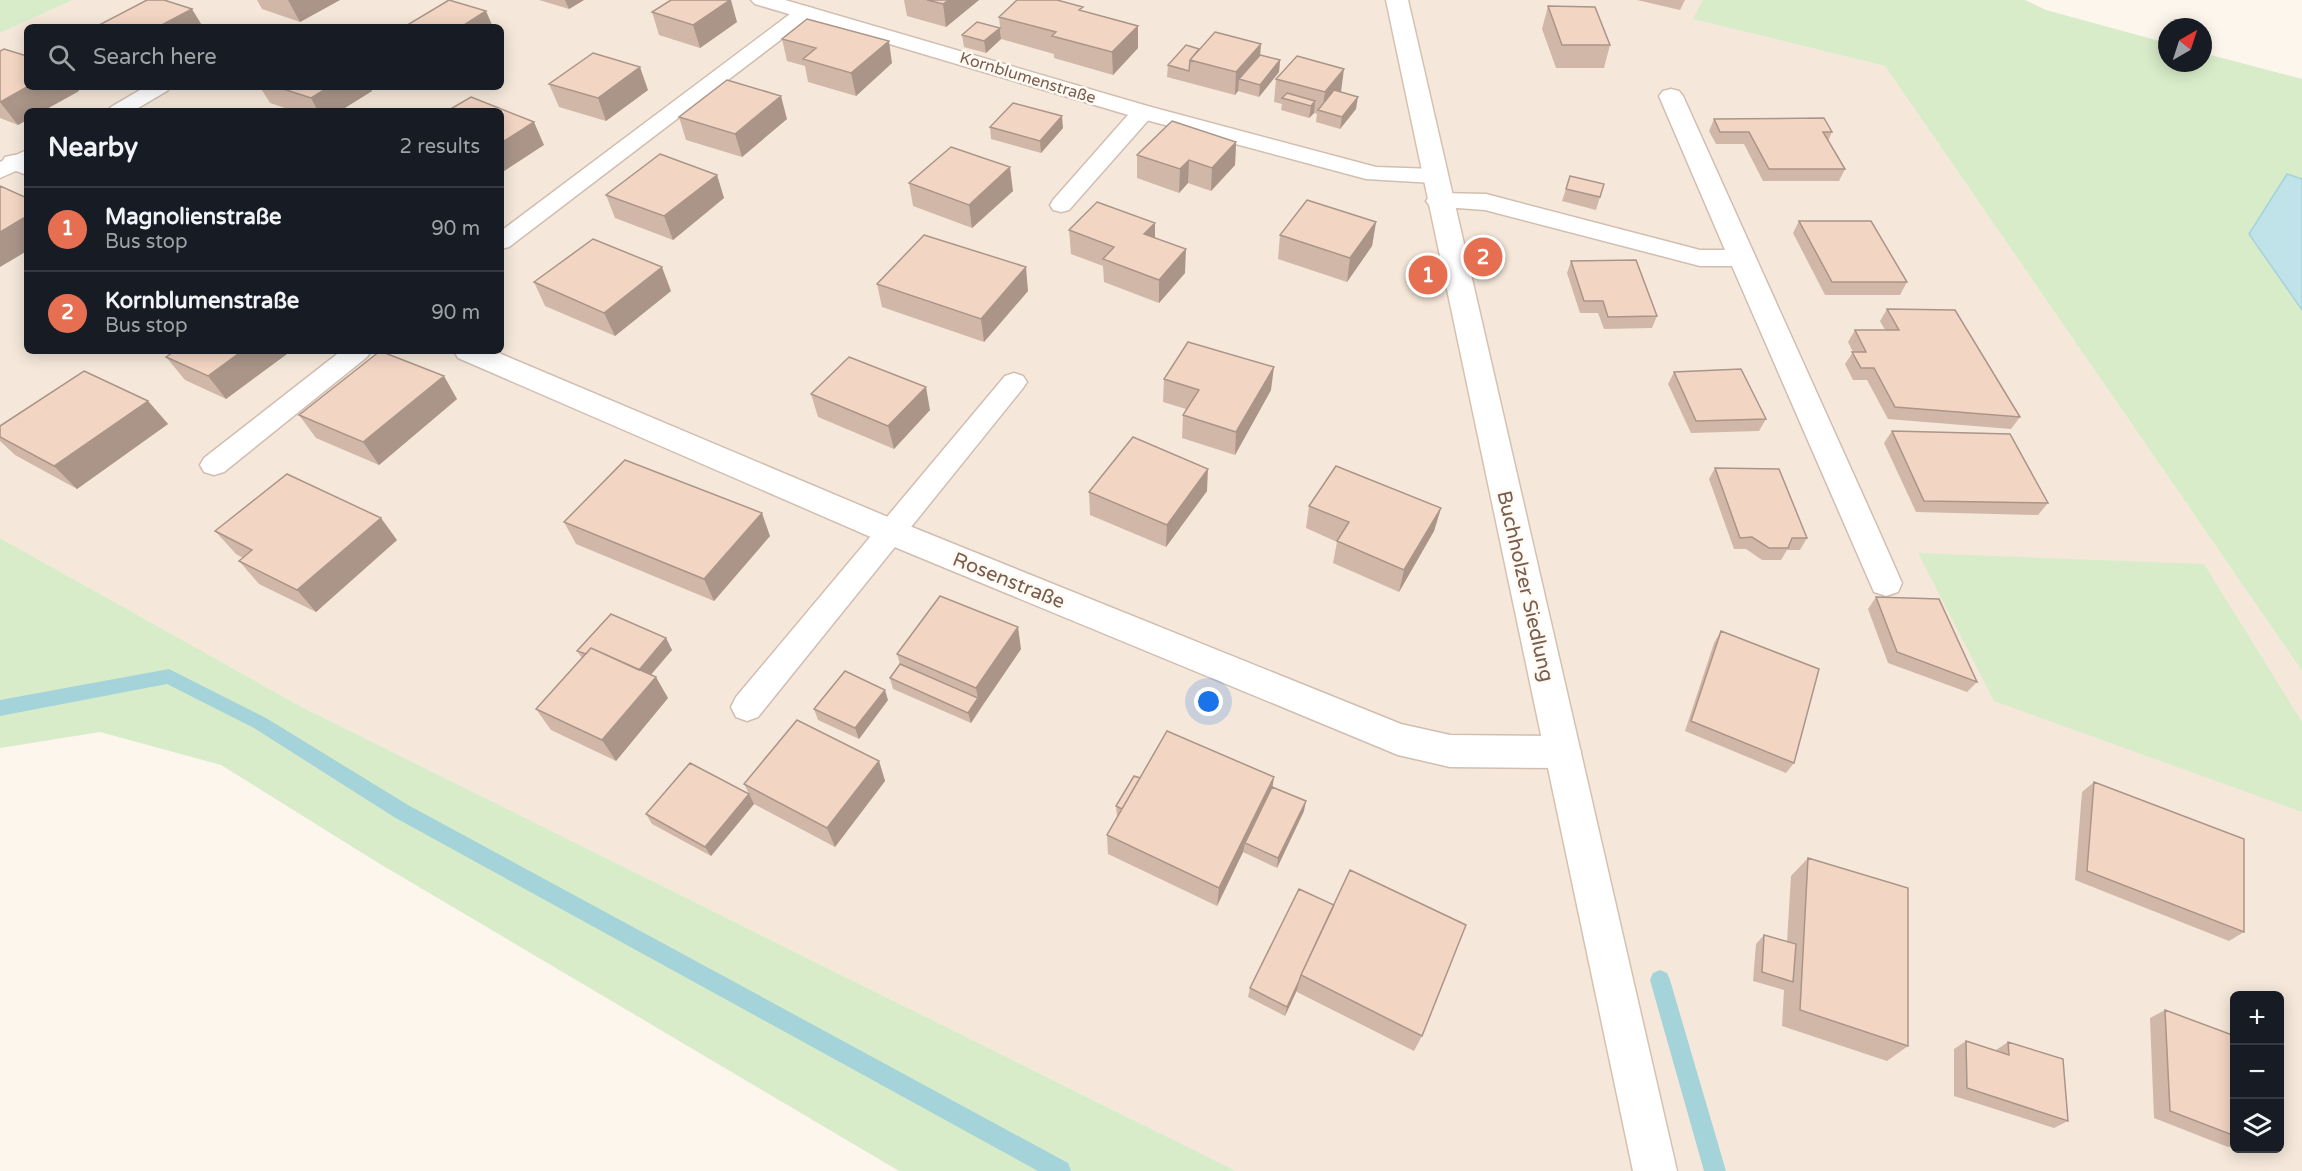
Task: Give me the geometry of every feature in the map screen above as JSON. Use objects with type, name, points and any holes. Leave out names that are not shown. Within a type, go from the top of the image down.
[{"type":"street","name":"Kornblumenstraße","points":[[762,0],[1143,112],[1375,174],[1437,188],[1700,258],[1740,258]]},
{"type":"street","name":"Buchholzer Siedlung","points":[[1397,0],[1655,1171]]},
{"type":"street","points":[[1671,96],[1740,258],[1775,329],[1886,583]]},
{"type":"street","name":"Rosenstraße","points":[[475,354],[891,532],[1398,739],[1450,751],[1563,752]]},
{"type":"lane","points":[[504,240],[805,12]]},
{"type":"lane","points":[[123,108],[155,90]]},
{"type":"lane","points":[[1061,205],[1143,112]]},
{"type":"lane","points":[[214,465],[354,354]]},
{"type":"lane","points":[[747,707],[1014,382]]},
{"type":"shaded area","points":[[73,0],[1703,0],[1694,19],[1885,66],[2302,671],[2302,1171],[1236,1171],[300,706],[0,538],[0,33]]},
{"type":"green space","points":[[0,0],[73,0],[0,33]]},
{"type":"green space","points":[[1703,0],[2025,0],[2046,10],[2158,41],[2158,72],[2212,72],[2212,55],[2302,79],[2302,179],[2286,175],[2249,234],[2302,310],[2302,671],[1885,66],[1693,19]]},
{"type":"green space","points":[[0,538],[300,706],[1236,1171],[899,1171],[375,861],[221,765],[100,732],[0,748]]},
{"type":"green space","points":[[1918,553],[2204,564],[2302,722],[2302,812],[1994,701]]},
{"type":"water","points":[[2287,174],[2302,179],[2302,310],[2249,234]]},
{"type":"building","points":[[147,0],[164,0],[192,9],[164,24],[101,24]]},
{"type":"building","points":[[449,0],[486,11],[466,24],[409,24]]},
{"type":"building","points":[[671,0],[730,0],[693,25],[652,12]]},
{"type":"building","points":[[927,0],[949,0],[943,4]]},
{"type":"building","points":[[1017,0],[1057,0],[1083,7],[1079,10],[1138,26],[1112,52],[1052,36],[1056,32],[999,17]]},
{"type":"building","points":[[1548,6],[1595,7],[1610,45],[1562,45]]},
{"type":"building","points":[[807,19],[889,41],[851,73],[803,59],[816,48],[782,39]]},
{"type":"building","points":[[977,22],[1000,28],[984,41],[962,35]]},
{"type":"building","points":[[1215,32],[1261,44],[1236,72],[1190,60]]},
{"type":"building","points":[[1186,45],[1199,49],[1190,60],[1189,71],[1168,65]]},
{"type":"building","points":[[4,49],[24,55],[24,89],[0,102],[0,51]]},
{"type":"building","points":[[593,53],[640,67],[598,98],[549,84]]},
{"type":"building","points":[[1260,55],[1280,60],[1260,85],[1239,79]]},
{"type":"building","points":[[1297,56],[1344,69],[1325,92],[1276,79]]},
{"type":"building","points":[[727,80],[781,96],[735,134],[679,117]]},
{"type":"building","points":[[286,90],[324,90],[311,98]]},
{"type":"building","points":[[1334,90],[1358,97],[1342,117],[1318,110]]},
{"type":"building","points":[[1287,93],[1315,101],[1311,106],[1282,98]]},
{"type":"building","points":[[471,97],[499,108],[452,108]]},
{"type":"building","points":[[1013,103],[1062,116],[1040,141],[990,127]]},
{"type":"building","points":[[504,110],[534,122],[504,141]]},
{"type":"building","points":[[1824,118],[1832,132],[1823,132],[1845,169],[1769,169],[1749,132],[1720,132],[1714,119]]},
{"type":"building","points":[[1172,121],[1236,142],[1212,168],[1189,160],[1180,169],[1137,155]]},
{"type":"building","points":[[951,147],[1010,167],[969,205],[909,183]]},
{"type":"building","points":[[660,154],[717,175],[664,216],[606,195]]},
{"type":"building","points":[[1570,176],[1604,184],[1600,197],[1566,189]]},
{"type":"building","points":[[0,186],[24,197],[24,218],[0,232]]},
{"type":"building","points":[[1307,200],[1376,222],[1350,258],[1280,235]]},
{"type":"building","points":[[1097,202],[1155,223],[1144,234],[1186,249],[1159,280],[1103,259],[1114,247],[1069,230]]},
{"type":"building","points":[[1799,221],[1871,221],[1907,282],[1832,282]]},
{"type":"building","points":[[924,235],[1026,267],[981,319],[877,284]]},
{"type":"building","points":[[593,239],[662,267],[604,313],[534,282]]},
{"type":"building","points":[[1636,260],[1657,316],[1608,317],[1603,301],[1584,301],[1571,261]]},
{"type":"building","points":[[1887,309],[1955,310],[2020,417],[1895,407],[1874,368],[1861,368],[1852,352],[1866,352],[1855,330],[1899,330]]},
{"type":"building","points":[[1188,342],[1274,367],[1236,432],[1183,415],[1199,390],[1164,379]]},
{"type":"building","points":[[170,354],[238,354],[208,376],[166,357]]},
{"type":"building","points":[[376,354],[388,354],[444,376],[363,442],[299,415]]},
{"type":"building","points":[[849,357],[926,387],[888,426],[811,394]]},
{"type":"building","points":[[1741,369],[1766,419],[1696,421],[1674,372]]},
{"type":"building","points":[[84,371],[148,401],[54,466],[0,437],[0,426]]},
{"type":"building","points":[[1892,431],[2010,434],[2048,503],[1924,501]]},
{"type":"building","points":[[1133,437],[1208,469],[1167,525],[1089,492]]},
{"type":"building","points":[[625,460],[762,513],[704,579],[564,522]]},
{"type":"building","points":[[1336,466],[1441,508],[1404,570],[1337,541],[1349,522],[1309,506]]},
{"type":"building","points":[[1715,468],[1779,469],[1807,538],[1792,538],[1788,548],[1769,548],[1752,537],[1740,538]]},
{"type":"building","points":[[287,474],[381,518],[297,590],[239,561],[252,550],[215,531]]},
{"type":"building","points":[[940,596],[1018,627],[976,688],[897,654]]},
{"type":"building","points":[[1876,597],[1939,599],[1977,682],[1897,652]]},
{"type":"building","points":[[611,614],[666,638],[639,670],[591,648],[586,654],[577,651]]},
{"type":"building","points":[[1721,631],[1819,669],[1794,763],[1691,721]]},
{"type":"building","points":[[591,648],[656,677],[602,740],[536,709]]},
{"type":"building","points":[[900,664],[978,698],[968,713],[890,678]]},
{"type":"building","points":[[845,671],[885,690],[855,728],[814,709]]},
{"type":"building","points":[[797,720],[879,761],[827,828],[744,784]]},
{"type":"building","points":[[1167,731],[1274,777],[1219,888],[1107,835]]},
{"type":"building","points":[[690,763],[749,794],[705,847],[646,814]]},
{"type":"building","points":[[1134,776],[1140,778],[1122,809],[1116,806]]},
{"type":"building","points":[[2094,782],[2244,839],[2244,932],[2087,871]]},
{"type":"building","points":[[1272,787],[1306,801],[1278,858],[1245,843]]},
{"type":"building","points":[[1808,858],[1908,888],[1908,1046],[1800,1010]]},
{"type":"building","points":[[1350,870],[1466,925],[1422,1036],[1301,975]]},
{"type":"building","points":[[1299,889],[1334,905],[1287,1007],[1250,988]]},
{"type":"building","points":[[1764,935],[1796,944],[1793,982],[1762,972]]},
{"type":"building","points":[[2165,1010],[2230,1034],[2230,1134],[2170,1111]]},
{"type":"building","points":[[1966,1041],[2009,1055],[2008,1042],[2063,1059],[2068,1121],[1967,1088]]},
{"type":"waterway","points":[[0,708],[169,676],[260,723],[401,811],[1060,1171]]},
{"type":"waterway","points":[[1660,980],[1715,1171]]},
{"type":"place","name":"Kornblumenstraße","points":[[1483,257]]},
{"type":"place","name":"Magnolienstraße","points":[[1428,275]]}]
